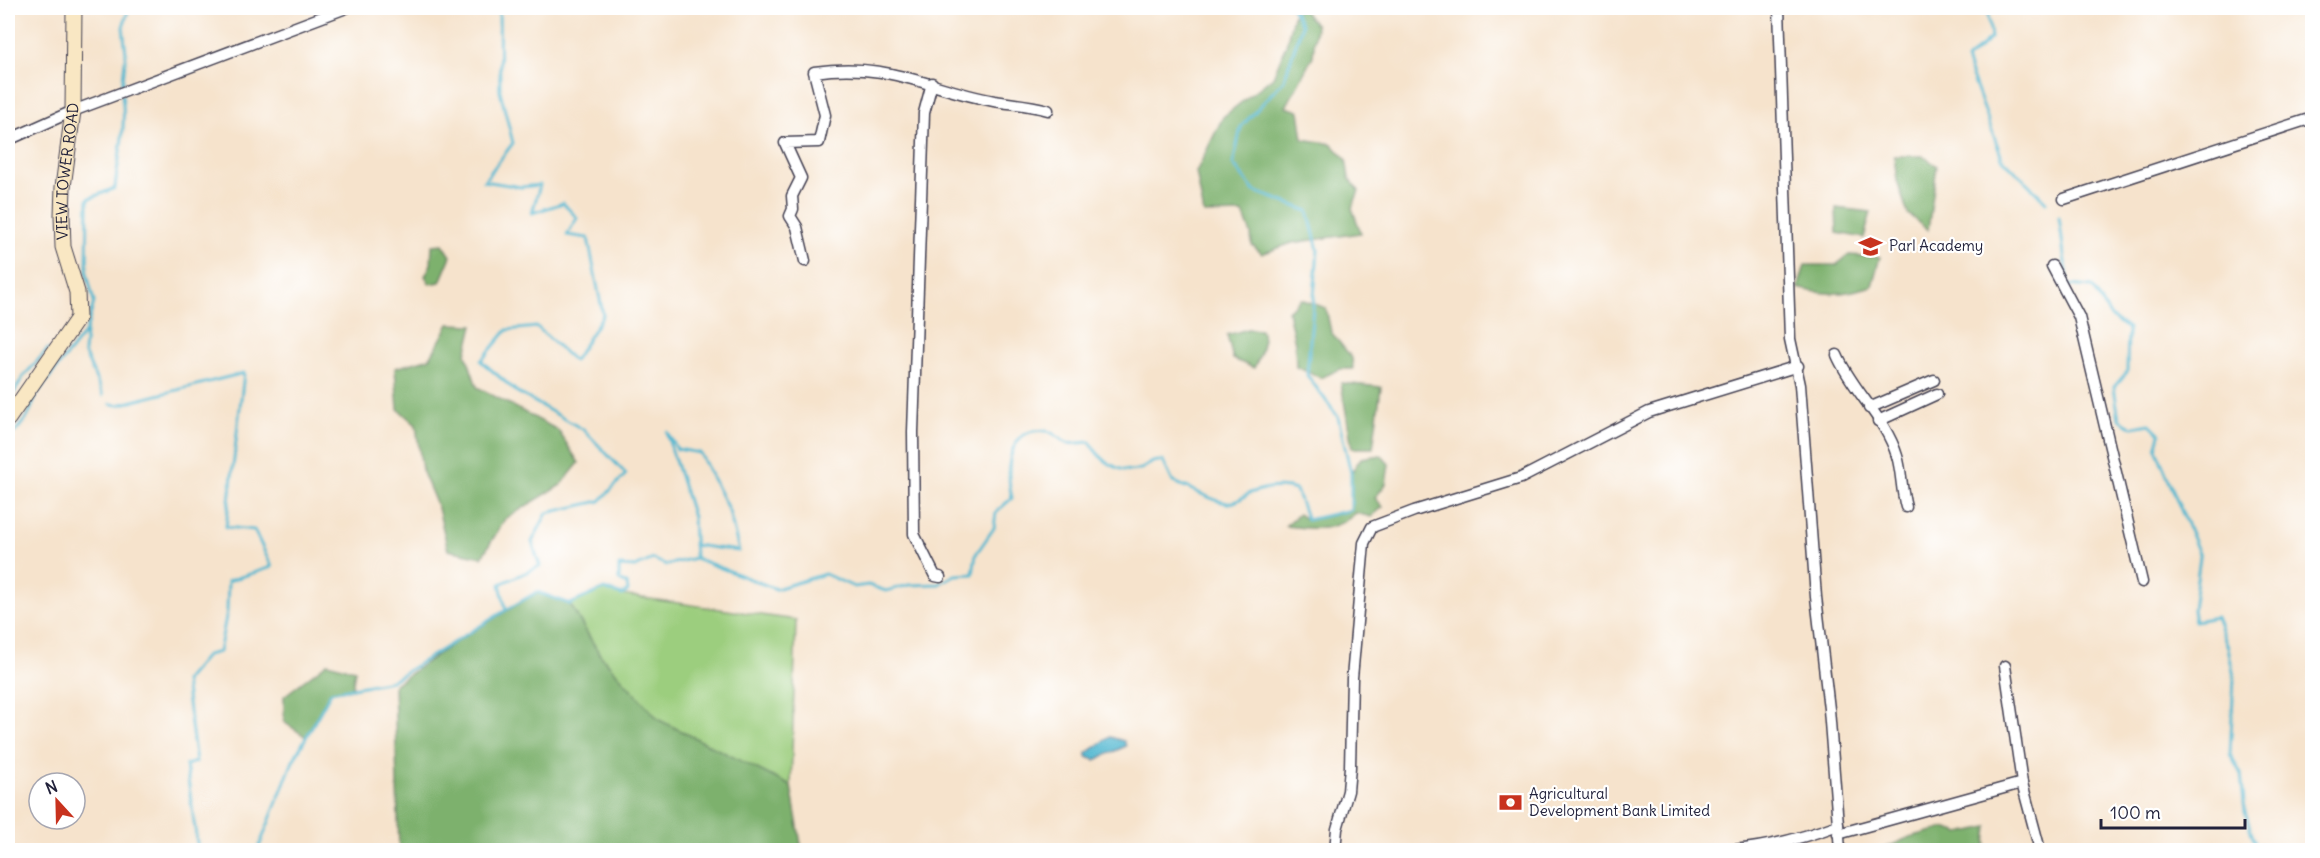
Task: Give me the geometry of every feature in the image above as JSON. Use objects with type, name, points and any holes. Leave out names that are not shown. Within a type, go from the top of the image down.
[{"type":"street","name":"VIEW TOWER ROAD","points":[[8,419],[78,318],[77,292],[63,247],[62,215],[73,111],[74,8]]},
{"type":"street","points":[[8,140],[73,111],[346,8]]},
{"type":"street","points":[[1779,8],[1790,339],[1798,366],[1819,632],[1829,709],[1840,850]]},
{"type":"street","points":[[805,261],[798,227],[789,216],[792,209],[792,196],[801,178],[785,143],[819,142],[825,116],[814,72],[845,67],[899,74],[994,101],[1026,104],[1048,110]]},
{"type":"street","points":[[932,83],[924,113],[913,432],[914,534],[935,576],[940,577]]},
{"type":"street","points":[[2064,199],[2313,118]]},
{"type":"street","points":[[2052,266],[2079,317],[2142,582]]},
{"type":"street","points":[[1836,355],[1846,376],[1878,421],[1897,455],[1906,507]]},
{"type":"street","points":[[1335,850],[1336,829],[1348,791],[1352,678],[1364,543],[1372,527],[1414,511],[1521,478],[1649,412],[1798,366]]},
{"type":"street","points":[[1869,408],[1934,380]]},
{"type":"street","points":[[1878,421],[1937,394]]},
{"type":"street","points":[[2005,666],[2022,783],[2040,850]]},
{"type":"street","points":[[1733,850],[1758,848],[1802,839],[2022,783]]},
{"type":"green space","points":[[1301,8],[1316,25],[1313,56],[1286,107],[1299,111],[1303,139],[1332,144],[1346,159],[1349,178],[1359,191],[1352,208],[1361,233],[1292,243],[1262,254],[1252,245],[1251,234],[1243,213],[1204,214],[1196,172],[1223,117],[1273,77],[1286,45],[1294,12]]},
{"type":"green space","points":[[1894,156],[1923,156],[1937,166],[1928,230],[1908,214],[1897,181]]},
{"type":"green space","points":[[1836,208],[1871,212],[1864,238],[1837,233]]},
{"type":"green space","points":[[443,244],[451,256],[440,282],[430,284],[425,276],[431,264],[432,245]]},
{"type":"green space","points":[[1849,255],[1880,257],[1872,286],[1835,293],[1798,288],[1805,265],[1836,265]]},
{"type":"green space","points":[[1301,299],[1326,308],[1331,332],[1352,358],[1353,369],[1340,369],[1321,378],[1296,367],[1295,343],[1288,311]]},
{"type":"green space","points":[[449,324],[473,325],[466,354],[477,387],[558,430],[579,463],[561,485],[505,519],[482,557],[448,550],[438,508],[422,470],[416,425],[398,409],[395,368],[430,358]]},
{"type":"green space","points":[[1248,329],[1261,330],[1263,340],[1262,350],[1254,368],[1233,359],[1227,335]]},
{"type":"green space","points":[[1341,383],[1381,387],[1373,448],[1352,448]]},
{"type":"green space","points":[[1381,455],[1389,464],[1386,484],[1375,498],[1383,507],[1371,517],[1356,513],[1339,524],[1322,528],[1285,526],[1299,514],[1307,520],[1351,511],[1351,473],[1361,458]]},
{"type":"green space","points":[[604,589],[622,595],[796,620],[791,786],[659,720],[600,655],[570,604]]},
{"type":"green space","points":[[537,592],[570,604],[600,655],[659,720],[791,786],[802,850],[399,850],[394,685],[454,643]]},
{"type":"green space","points":[[327,663],[355,670],[352,689],[331,692],[306,737],[284,722],[284,696]]},
{"type":"green space","points":[[1988,827],[1985,850],[1881,850],[1910,837],[1944,828],[1960,833]]},
{"type":"water","points":[[1110,737],[1124,741],[1126,746],[1095,760],[1087,757],[1087,753]]},
{"type":"waterway","points":[[122,88],[126,53],[123,27],[129,8]]},
{"type":"waterway","points":[[260,850],[259,847],[293,761],[331,692],[391,681],[506,610],[500,584],[540,566],[532,542],[547,513],[600,501],[626,474],[584,430],[517,392],[481,361],[507,330],[537,327],[574,361],[603,315],[588,238],[567,235],[577,218],[563,203],[532,213],[540,185],[521,187],[484,181],[513,143],[500,91],[499,8]]},
{"type":"waterway","points":[[506,610],[537,592],[570,604],[604,589],[622,595],[628,591],[627,584],[619,580],[619,566],[635,567],[653,559],[666,565],[695,558],[776,589],[825,574],[854,587],[868,585],[886,591],[909,585],[939,584],[955,575],[973,574],[976,554],[994,528],[996,512],[1012,498],[1009,475],[1012,452],[1024,435],[1034,431],[1050,432],[1069,444],[1090,442],[1104,460],[1126,470],[1133,471],[1153,462],[1163,461],[1173,482],[1223,502],[1235,502],[1250,493],[1261,490],[1285,488],[1296,490],[1307,520],[1351,510],[1351,473],[1338,417],[1307,375],[1318,250],[1308,211],[1254,191],[1233,164],[1241,127],[1284,80],[1302,25],[1292,8]]},
{"type":"waterway","points":[[1981,8],[1988,14],[1991,38],[1966,60],[2002,158],[2046,202]]},
{"type":"waterway","points":[[8,437],[28,416],[38,392],[86,331],[94,302],[87,273],[88,199],[115,188],[123,130],[122,95]]},
{"type":"waterway","points":[[2059,217],[2068,285],[2092,287],[2111,317],[2128,329],[2127,372],[2114,387],[2119,419],[2133,427],[2150,424],[2160,434],[2156,449],[2200,556],[2193,610],[2195,621],[2216,617],[2228,647],[2234,677],[2230,754],[2241,774],[2245,812],[2257,850]]},
{"type":"waterway","points":[[86,332],[84,352],[103,395]]},
{"type":"waterway","points":[[8,403],[23,377],[48,349]]},
{"type":"waterway","points":[[111,404],[118,405],[244,373],[226,527],[254,530],[272,567],[228,581],[227,612],[219,652],[207,655],[185,681],[196,762],[186,765],[198,850]]},
{"type":"waterway","points":[[667,432],[677,449],[700,453],[729,511],[739,551],[694,545]]},
{"type":"waterway","points":[[667,435],[693,517],[695,558]]},
{"type":"place","name":"Parl Academy","points":[[1871,246]]},
{"type":"place","name":"Agricultural Development Bank Limited","points":[[1511,803]]}]
